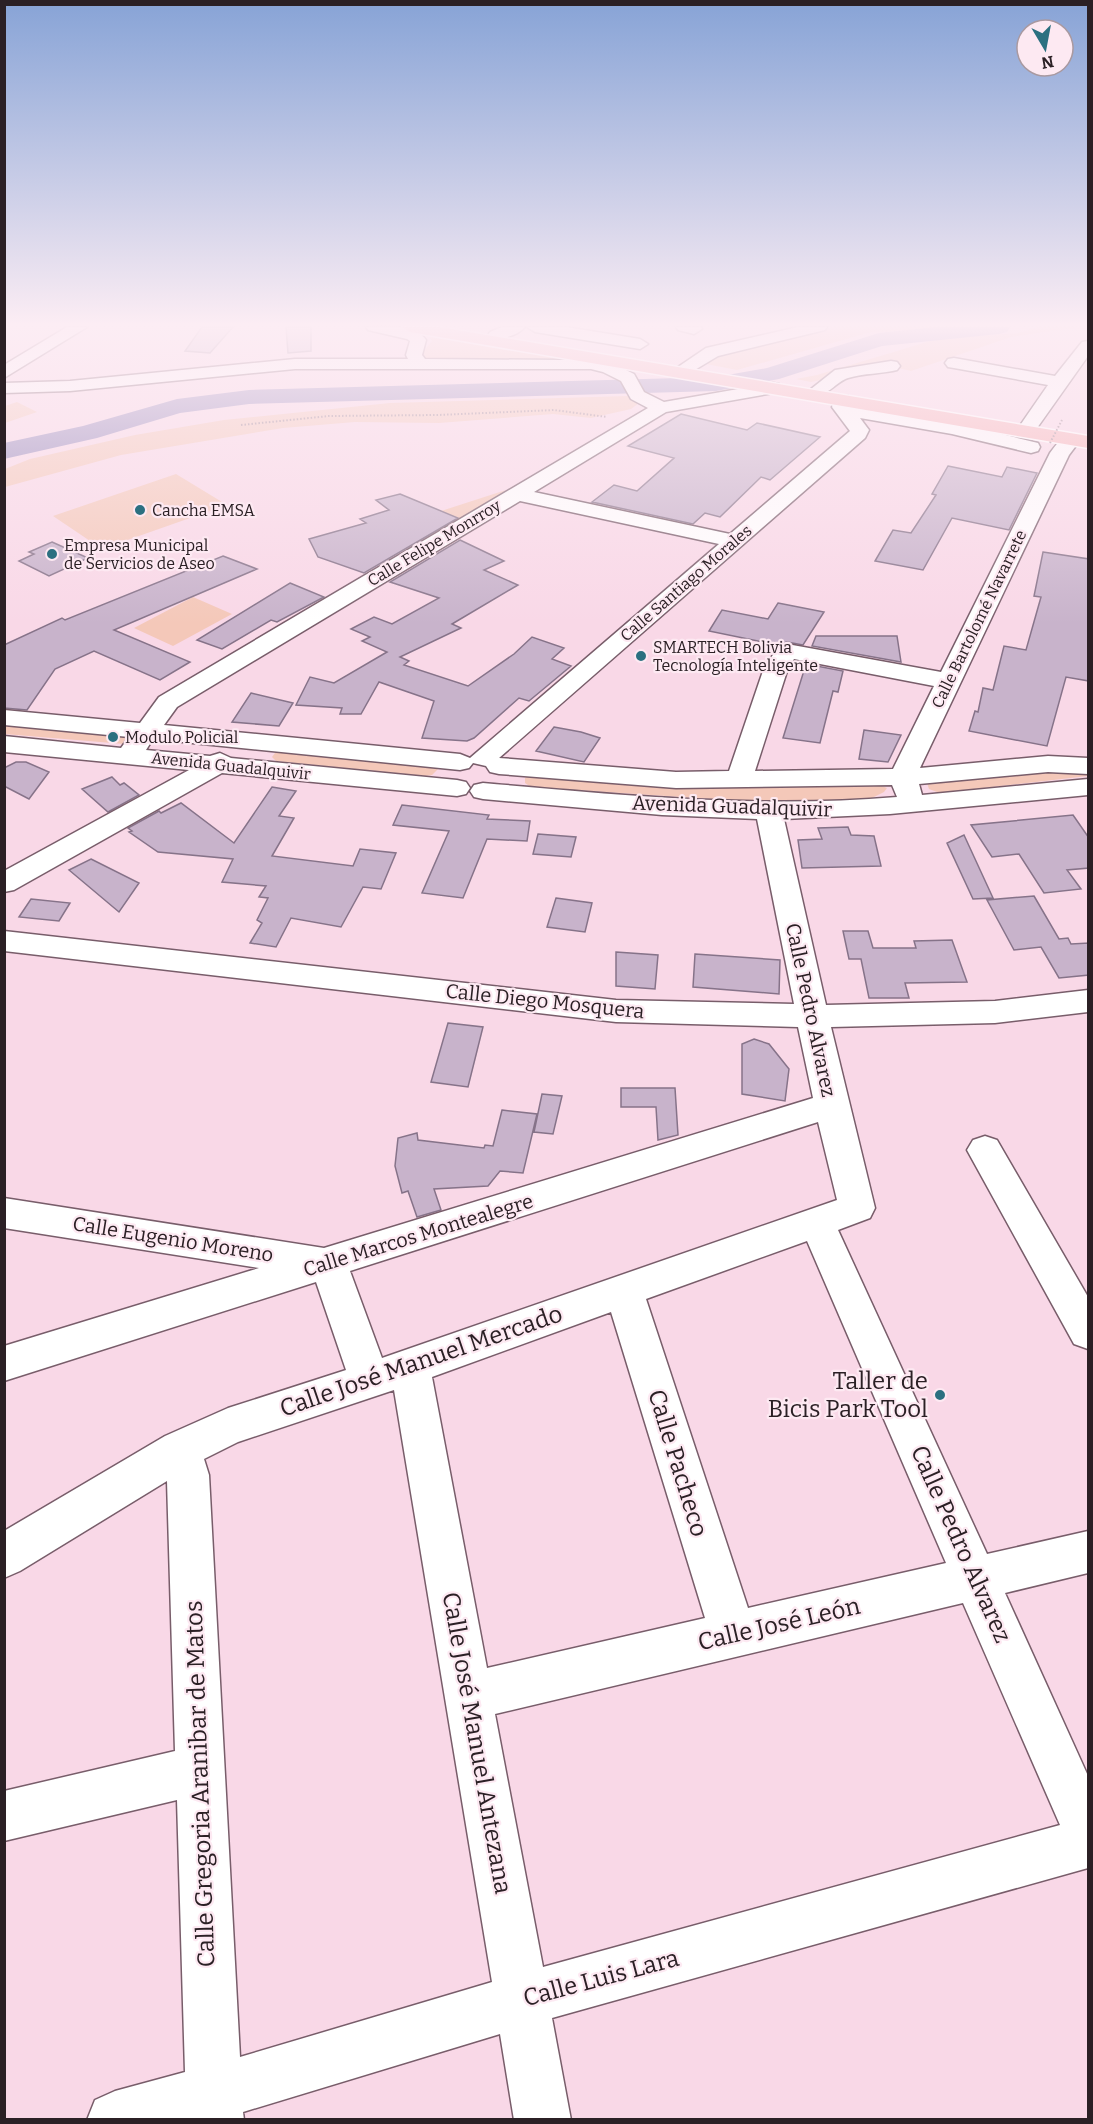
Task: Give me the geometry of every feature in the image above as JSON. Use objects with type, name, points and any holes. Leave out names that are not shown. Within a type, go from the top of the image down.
[{"type":"highway","points":[[999,426],[1072,436]]},
{"type":"highway","points":[[1037,426],[1072,436]]},
{"type":"street","name":"Calle Felipe Monrroy","points":[[128,756],[145,730],[168,702],[630,426]]},
{"type":"street","name":"Calle Santiago Morales","points":[[481,762],[858,434],[860,430],[858,426]]},
{"type":"street","points":[[943,426],[1031,447]]},
{"type":"street","name":"Calle Bartolomé Navarrete","points":[[903,776],[1060,453],[1072,436]]},
{"type":"street","points":[[516,494],[735,541]]},
{"type":"street","points":[[739,780],[776,668],[787,651],[948,681]]},
{"type":"street","name":"Avenida Guadalquivir","points":[[4,717],[676,780],[903,776],[1047,764],[1089,766]]},
{"type":"street","points":[[4,883],[218,765],[235,739]]},
{"type":"street","name":"Avenida Guadalquivir","points":[[4,744],[470,790],[700,808],[769,811],[832,810],[1089,787]]},
{"type":"street","points":[[481,762],[504,776],[498,785],[470,790],[451,784],[447,775],[454,765],[481,762]]},
{"type":"street","points":[[903,776],[912,803]]},
{"type":"street","name":"Calle Pedro Alvarez","points":[[769,811],[831,1105],[857,1208]]},
{"type":"street","name":"Calle Diego Mosquera","points":[[4,941],[616,1011],[814,1016],[995,1012],[1087,1004]]},
{"type":"street","name":"Calle Marcos Montealegre","points":[[4,1364],[831,1105]]},
{"type":"street","points":[[985,1150],[1089,1332]]},
{"type":"street","name":"Calle José Manuel Mercado","points":[[4,1556],[180,1450],[228,1427],[389,1373],[857,1208]]},
{"type":"street","name":"Calle Eugenio Moreno","points":[[4,1213],[328,1263]]},
{"type":"street","name":"Calle Pedro Alvarez","points":[[818,1223],[1089,1832]]},
{"type":"street","points":[[328,1263],[389,1373]]},
{"type":"street","name":"Calle Pacheco","points":[[624,1291],[733,1634]]},
{"type":"street","name":"Calle José Manuel Antezana","points":[[389,1373],[469,1696],[543,2120]]},
{"type":"street","name":"Calle Gregoria Aranibar de Matos","points":[[180,1450],[188,1475],[214,2106]]},
{"type":"street","name":"Calle José León","points":[[469,1696],[1089,1552]]},
{"type":"street","points":[[4,1816],[199,1770]]},
{"type":"street","name":"Calle Luis Lara","points":[[115,2120],[214,2106],[521,2000],[1089,1843]]},
{"type":"shaded area","points":[[188,426],[306,426],[121,455],[5,487],[5,469],[30,459],[135,435]]},
{"type":"shaded area","name":"Cancha EMSA","points":[[176,474],[227,505],[102,549],[53,516]]},
{"type":"shaded area","points":[[506,490],[463,520],[438,512]]},
{"type":"shaded area","points":[[193,597],[232,614],[173,646],[134,628]]},
{"type":"shaded area","points":[[4,722],[132,733],[124,744],[5,734]]},
{"type":"shaded area","points":[[278,749],[437,766],[438,769],[432,775],[425,776],[276,761],[272,757]]},
{"type":"shaded area","points":[[1088,771],[1088,776],[949,792],[929,789],[927,783],[932,780]]},
{"type":"shaded area","points":[[531,774],[876,784],[887,788],[872,798],[820,803],[726,800],[531,787],[525,783],[525,778]]},
{"type":"building","points":[[661,426],[731,426],[747,430],[753,426],[771,426],[820,437],[770,480],[761,477],[720,517],[705,513],[693,524],[592,502],[614,485],[637,491],[674,458],[628,446]]},
{"type":"building","points":[[948,466],[1002,477],[1007,467],[1037,473],[1009,530],[952,518],[923,570],[875,561],[893,530],[911,533],[936,495],[932,494]]},
{"type":"building","points":[[400,494],[458,518],[364,573],[318,557],[309,539],[366,523],[360,519],[389,510],[376,500]]},
{"type":"building","points":[[460,540],[504,561],[484,570],[518,585],[452,624],[461,628],[400,657],[409,661],[404,665],[468,686],[514,654],[532,637],[564,648],[552,659],[571,666],[529,701],[519,698],[474,738],[467,741],[422,738],[434,701],[379,682],[361,714],[340,714],[342,708],[296,705],[310,677],[334,683],[387,652],[362,641],[370,637],[351,629],[374,617],[392,624],[439,598],[390,582]]},
{"type":"building","points":[[52,542],[88,558],[49,576],[19,561],[34,554],[29,552]]},
{"type":"building","points":[[1043,552],[1089,559],[1089,681],[1066,677],[1047,746],[969,731],[975,711],[978,712],[983,688],[993,690],[1004,646],[1026,650],[1041,597],[1034,596]]},
{"type":"building","points":[[223,556],[257,569],[114,630],[190,662],[160,680],[94,651],[55,669],[27,710],[4,708],[4,645],[62,618],[65,620]]},
{"type":"building","points":[[290,583],[324,597],[277,622],[271,620],[222,649],[197,640]]},
{"type":"building","points":[[778,603],[824,612],[803,645],[787,642],[777,645],[709,631],[722,610],[768,619]]},
{"type":"building","points":[[816,636],[897,636],[901,662],[812,646]]},
{"type":"building","points":[[806,664],[843,671],[838,692],[833,691],[820,743],[783,738]]},
{"type":"building","points":[[251,693],[293,703],[279,726],[232,722]]},
{"type":"building","points":[[554,727],[600,738],[584,762],[536,751]]},
{"type":"building","points":[[864,730],[901,735],[888,762],[859,759]]},
{"type":"building","points":[[16,762],[26,762],[49,772],[29,799],[4,786],[4,768]]},
{"type":"building","points":[[112,777],[120,785],[124,783],[139,795],[108,812],[82,789]]},
{"type":"building","points":[[272,787],[296,791],[279,816],[294,818],[272,856],[353,866],[360,849],[396,853],[381,889],[363,887],[341,927],[291,918],[276,947],[250,943],[262,923],[257,920],[268,898],[259,897],[266,886],[222,882],[233,859],[158,852],[129,832],[132,831],[128,828],[159,811],[161,813],[181,803],[234,843]]},
{"type":"building","points":[[402,805],[489,815],[487,819],[530,821],[527,841],[487,839],[463,898],[422,893],[449,831],[393,825]]},
{"type":"building","points":[[1073,815],[1089,838],[1089,868],[1067,870],[1081,889],[1044,893],[1019,854],[992,857],[971,825]]},
{"type":"building","points":[[848,827],[851,835],[874,836],[881,866],[802,868],[798,840],[822,839],[818,828]]},
{"type":"building","points":[[538,834],[576,837],[571,857],[533,854]]},
{"type":"building","points":[[964,835],[993,898],[973,899],[947,843]]},
{"type":"building","points":[[91,859],[139,883],[119,912],[69,870]]},
{"type":"building","points":[[1034,896],[1059,939],[1068,938],[1071,944],[1089,943],[1089,975],[1059,978],[1041,947],[1014,950],[987,900]]},
{"type":"building","points":[[556,898],[592,903],[585,932],[547,927]]},
{"type":"building","points":[[31,899],[70,903],[59,921],[19,917]]},
{"type":"building","points":[[843,931],[868,931],[873,948],[916,948],[914,941],[952,940],[967,982],[905,983],[909,998],[869,998],[861,959],[849,959]]},
{"type":"building","points":[[616,952],[658,955],[655,989],[616,986]]},
{"type":"building","points":[[695,954],[780,960],[779,994],[693,987]]},
{"type":"building","points":[[448,1023],[483,1027],[468,1087],[431,1082]]},
{"type":"building","points":[[754,1039],[769,1044],[789,1069],[785,1101],[742,1094],[742,1044]]},
{"type":"building","points":[[621,1088],[675,1088],[678,1135],[658,1140],[656,1107],[621,1107]]},
{"type":"building","points":[[542,1094],[562,1096],[553,1134],[534,1132]]},
{"type":"building","points":[[502,1110],[537,1114],[523,1173],[500,1171],[488,1186],[434,1189],[441,1210],[417,1217],[408,1191],[402,1193],[395,1166],[398,1138],[417,1133],[418,1140],[484,1148],[485,1145],[493,1146]]},
{"type":"waterway","points":[[4,451],[111,426]]},
{"type":"place","name":"Cancha EMSA","points":[[140,510]]},
{"type":"place","name":"Empresa Municipal de Servicios de Aseo","points":[[52,554]]},
{"type":"place","name":"SMARTECH Bolivia Tecnología Inteligente","points":[[641,656]]},
{"type":"place","name":"Modulo Policial","points":[[113,737]]},
{"type":"place","name":"Taller de Bicis Park Tool","points":[[940,1395]]}]
